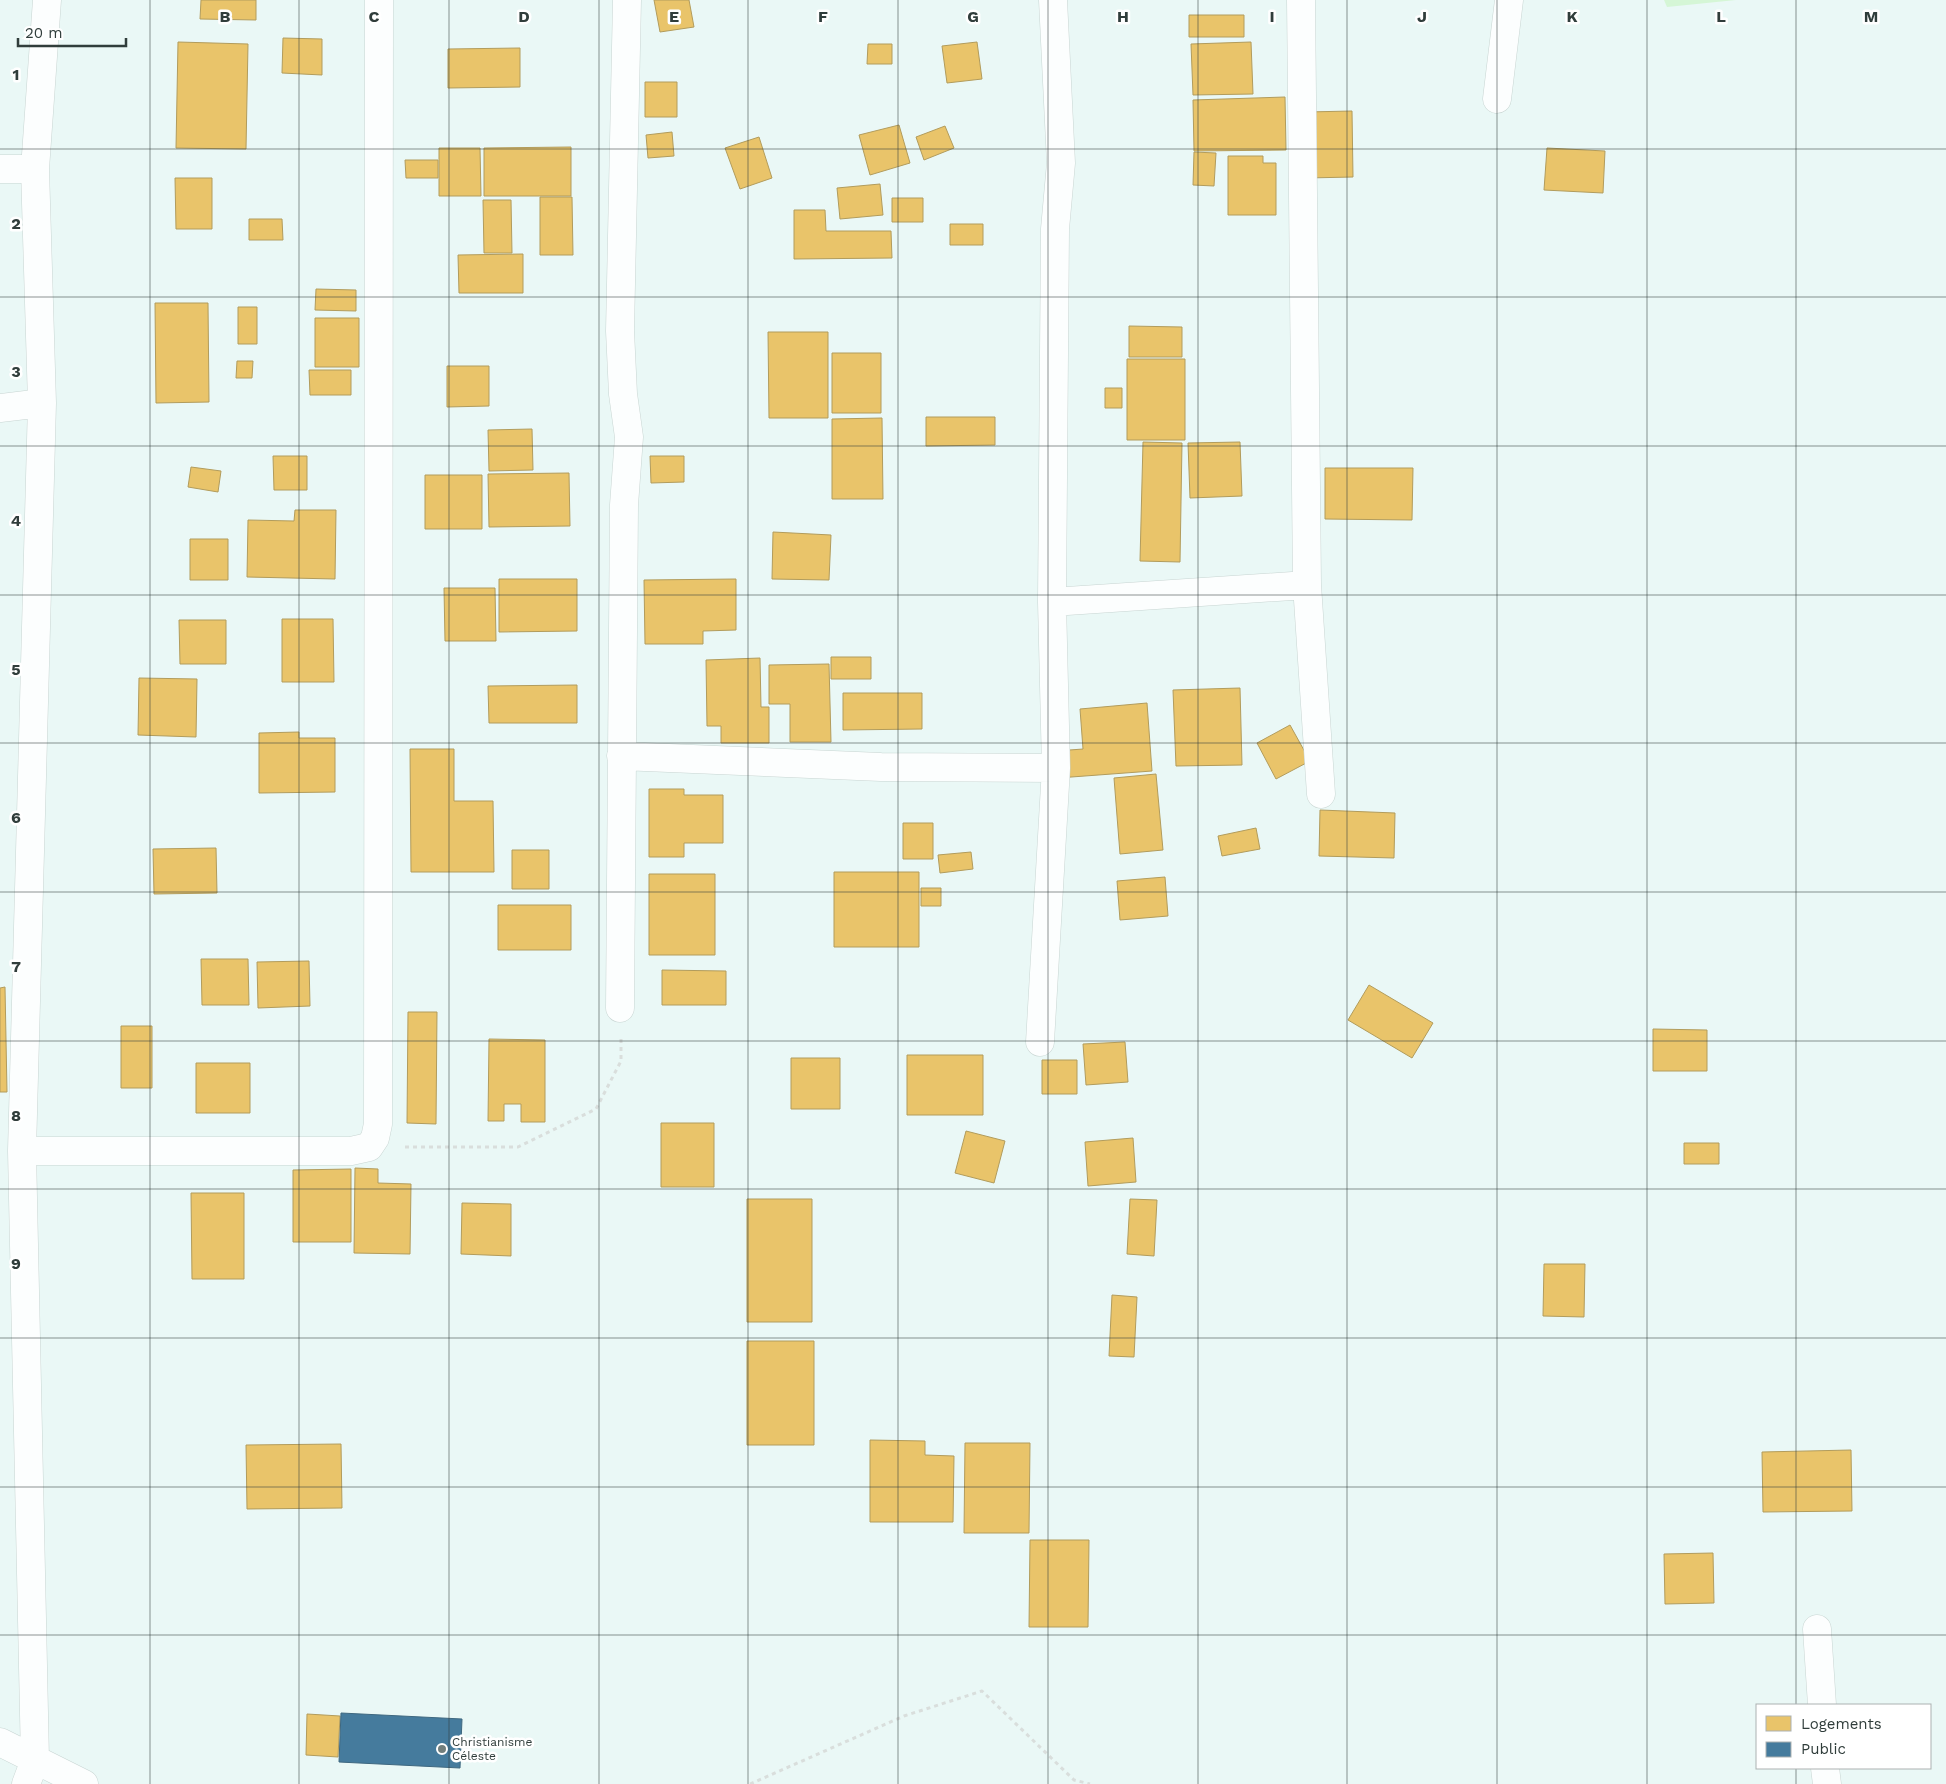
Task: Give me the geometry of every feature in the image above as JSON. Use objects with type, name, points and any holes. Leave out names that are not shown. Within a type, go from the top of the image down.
[{"type":"street","points":[[31,1772],[22,1151],[42,404],[35,169],[47,0]]},
{"type":"street","points":[[22,1151],[352,1151],[369,1147],[378,1124],[379,0]]},
{"type":"street","points":[[620,1008],[624,505],[629,437],[622,394],[620,331],[626,0]]},
{"type":"street","points":[[1040,1042],[1056,768],[1052,602],[1055,230],[1061,163],[1053,0]]},
{"type":"street","points":[[1301,0],[1307,585],[1321,794]]},
{"type":"street","points":[[1497,99],[1509,0]]},
{"type":"street","points":[[0,169],[35,169]]},
{"type":"street","points":[[0,408],[42,404]]},
{"type":"street","points":[[1052,602],[1307,585]]},
{"type":"street","points":[[621,756],[881,767],[1056,768]]},
{"type":"street","points":[[1817,1628],[1822,1704]]},
{"type":"street","points":[[0,1742],[31,1772],[84,1784]]},
{"type":"street","points":[[1825,1769],[1827,1784]]},
{"type":"path","points":[[369,1147],[518,1147],[596,1109],[621,1061],[620,1008]]},
{"type":"path","points":[[750,1784],[904,1716],[982,1691],[1074,1780],[1090,1784]]},
{"type":"green space","points":[[1664,0],[1736,0],[1667,7]]},
{"type":"building: Logements","points":[[201,0],[256,0],[256,20],[200,19]]},
{"type":"building: Logements","points":[[654,0],[689,0],[694,27],[660,32]]},
{"type":"building: Logements","points":[[1189,15],[1244,15],[1244,37],[1189,37]]},
{"type":"building: Logements","points":[[283,38],[322,39],[322,75],[282,73]]},
{"type":"building: Logements","points":[[178,42],[248,44],[246,149],[176,148]]},
{"type":"building: Logements","points":[[977,42],[982,79],[947,83],[942,46]]},
{"type":"building: Logements","points":[[1251,42],[1253,94],[1193,95],[1191,44]]},
{"type":"building: Logements","points":[[868,44],[892,44],[892,64],[867,64]]},
{"type":"building: Logements","points":[[520,48],[520,87],[448,88],[448,49]]},
{"type":"building: Logements","points":[[645,82],[677,82],[677,117],[645,117]]},
{"type":"building: Logements","points":[[1285,97],[1286,150],[1194,151],[1193,100]]},
{"type":"building: Logements","points":[[1352,111],[1353,177],[1306,178],[1306,112]]},
{"type":"building: Logements","points":[[899,125],[910,163],[870,175],[859,135]]},
{"type":"building: Logements","points":[[945,126],[954,148],[924,160],[916,137]]},
{"type":"building: Logements","points":[[672,132],[674,156],[648,158],[646,135]]},
{"type":"building: Logements","points":[[759,137],[772,178],[740,189],[725,148]]},
{"type":"building: Logements","points":[[571,147],[571,196],[484,196],[484,148]]},
{"type":"building: Logements","points":[[439,148],[480,148],[481,196],[439,196]]},
{"type":"building: Logements","points":[[1547,148],[1605,151],[1603,193],[1544,190]]},
{"type":"building: Logements","points":[[1194,152],[1216,153],[1214,186],[1193,185]]},
{"type":"building: Logements","points":[[1228,156],[1263,156],[1263,163],[1276,163],[1276,215],[1228,215]]},
{"type":"building: Logements","points":[[405,160],[438,160],[438,178],[406,178]]},
{"type":"building: Logements","points":[[175,178],[212,178],[212,229],[176,229]]},
{"type":"building: Logements","points":[[880,184],[883,215],[840,219],[837,188]]},
{"type":"building: Logements","points":[[540,197],[572,197],[573,255],[540,255]]},
{"type":"building: Logements","points":[[892,198],[923,198],[923,222],[892,222]]},
{"type":"building: Logements","points":[[483,200],[511,200],[512,253],[484,253]]},
{"type":"building: Logements","points":[[794,210],[825,210],[826,231],[891,231],[892,258],[794,259]]},
{"type":"building: Logements","points":[[249,219],[282,219],[283,240],[249,240]]},
{"type":"building: Logements","points":[[950,224],[983,224],[983,245],[950,245]]},
{"type":"building: Logements","points":[[523,254],[523,293],[459,293],[458,255]]},
{"type":"building: Logements","points":[[316,289],[356,290],[356,311],[315,310]]},
{"type":"building: Logements","points":[[155,303],[208,303],[209,402],[156,403]]},
{"type":"building: Logements","points":[[238,307],[257,307],[257,344],[238,344]]},
{"type":"building: Logements","points":[[315,318],[359,318],[359,367],[315,367]]},
{"type":"building: Logements","points":[[1129,326],[1182,327],[1182,357],[1129,357]]},
{"type":"building: Logements","points":[[768,332],[828,332],[828,418],[769,418]]},
{"type":"building: Logements","points":[[832,353],[881,353],[881,413],[832,413]]},
{"type":"building: Logements","points":[[1127,359],[1185,359],[1185,440],[1127,440]]},
{"type":"building: Logements","points":[[237,361],[253,361],[252,378],[236,378]]},
{"type":"building: Logements","points":[[447,366],[489,366],[489,406],[447,407]]},
{"type":"building: Logements","points":[[309,370],[351,370],[351,395],[310,395]]},
{"type":"building: Logements","points":[[1105,388],[1122,388],[1122,408],[1105,408]]},
{"type":"building: Logements","points":[[926,417],[995,417],[995,445],[926,446]]},
{"type":"building: Logements","points":[[882,418],[883,499],[832,499],[832,419]]},
{"type":"building: Logements","points":[[532,429],[533,470],[489,471],[488,430]]},
{"type":"building: Logements","points":[[1143,442],[1182,443],[1180,562],[1140,561]]},
{"type":"building: Logements","points":[[1240,442],[1242,496],[1190,498],[1188,443]]},
{"type":"building: Logements","points":[[273,456],[307,456],[307,490],[274,490]]},
{"type":"building: Logements","points":[[650,456],[684,456],[684,482],[651,483]]},
{"type":"building: Logements","points":[[191,467],[221,471],[218,492],[188,487]]},
{"type":"building: Logements","points":[[1325,468],[1413,468],[1412,520],[1325,519]]},
{"type":"building: Logements","points":[[569,473],[570,526],[489,527],[488,474]]},
{"type":"building: Logements","points":[[425,475],[482,475],[482,529],[425,529]]},
{"type":"building: Logements","points":[[295,510],[336,510],[335,579],[247,577],[248,520],[294,521]]},
{"type":"building: Logements","points":[[773,532],[831,535],[829,580],[772,579]]},
{"type":"building: Logements","points":[[190,539],[228,539],[228,580],[190,580]]},
{"type":"building: Logements","points":[[499,579],[577,579],[577,631],[499,632]]},
{"type":"building: Logements","points":[[736,579],[736,630],[703,631],[703,644],[645,644],[644,580]]},
{"type":"building: Logements","points":[[444,588],[495,588],[496,641],[445,641]]},
{"type":"building: Logements","points":[[282,619],[333,619],[334,682],[282,682]]},
{"type":"building: Logements","points":[[179,620],[226,620],[226,664],[180,664]]},
{"type":"building: Logements","points":[[831,657],[871,657],[871,679],[831,679]]},
{"type":"building: Logements","points":[[760,658],[761,707],[769,707],[769,743],[721,743],[721,726],[707,726],[706,660]]},
{"type":"building: Logements","points":[[829,664],[831,742],[790,742],[790,704],[769,704],[769,665]]},
{"type":"building: Logements","points":[[139,678],[197,679],[196,737],[138,735]]},
{"type":"building: Logements","points":[[577,685],[577,723],[489,723],[488,686]]},
{"type":"building: Logements","points":[[1240,688],[1242,765],[1176,766],[1173,690]]},
{"type":"building: Logements","points":[[843,693],[922,693],[922,729],[843,730]]},
{"type":"building: Logements","points":[[1147,703],[1152,771],[1058,778],[1056,751],[1083,749],[1080,709]]},
{"type":"building: Logements","points":[[1290,725],[1310,761],[1276,779],[1257,743]]},
{"type":"building: Logements","points":[[299,732],[299,738],[335,738],[335,792],[259,793],[259,733]]},
{"type":"building: Logements","points":[[410,749],[454,749],[454,801],[493,801],[494,872],[411,872]]},
{"type":"building: Logements","points":[[1156,774],[1163,850],[1120,854],[1114,778]]},
{"type":"building: Logements","points":[[649,789],[684,789],[684,795],[723,795],[723,843],[684,843],[684,857],[649,857]]},
{"type":"building: Logements","points":[[1320,810],[1395,813],[1394,858],[1319,856]]},
{"type":"building: Logements","points":[[903,823],[933,823],[933,859],[903,859]]},
{"type":"building: Logements","points":[[1256,828],[1260,849],[1222,856],[1218,836]]},
{"type":"building: Logements","points":[[216,848],[217,893],[154,894],[153,849]]},
{"type":"building: Logements","points":[[512,850],[549,850],[549,889],[512,889]]},
{"type":"building: Logements","points":[[971,852],[973,869],[940,873],[938,855]]},
{"type":"building: Logements","points":[[834,872],[919,872],[919,947],[834,947]]},
{"type":"building: Logements","points":[[649,874],[715,874],[715,955],[649,955]]},
{"type":"building: Logements","points":[[1165,877],[1168,916],[1120,920],[1117,881]]},
{"type":"building: Logements","points":[[921,888],[941,888],[941,906],[921,906]]},
{"type":"building: Logements","points":[[498,905],[571,905],[571,950],[498,950]]},
{"type":"building: Logements","points":[[201,959],[248,959],[249,1005],[202,1005]]},
{"type":"building: Logements","points":[[309,961],[310,1006],[258,1008],[257,962]]},
{"type":"building: Logements","points":[[662,970],[726,971],[726,1005],[662,1005]]},
{"type":"building: Logements","points":[[1369,985],[1433,1023],[1412,1058],[1348,1020]]},
{"type":"building: Logements","points":[[5,987],[7,1092],[0,1092],[0,988]]},
{"type":"building: Logements","points":[[408,1012],[437,1012],[436,1124],[407,1123]]},
{"type":"building: Logements","points":[[121,1026],[152,1026],[152,1088],[121,1088]]},
{"type":"building: Logements","points":[[1653,1029],[1707,1030],[1707,1071],[1653,1071]]},
{"type":"building: Logements","points":[[489,1039],[545,1040],[545,1122],[521,1122],[521,1104],[504,1104],[504,1121],[488,1121]]},
{"type":"building: Logements","points":[[1125,1042],[1128,1082],[1086,1085],[1083,1044]]},
{"type":"building: Logements","points":[[907,1055],[983,1055],[983,1115],[907,1115]]},
{"type":"building: Logements","points":[[791,1058],[840,1058],[840,1109],[791,1109]]},
{"type":"building: Logements","points":[[1042,1060],[1077,1060],[1077,1094],[1042,1094]]},
{"type":"building: Logements","points":[[196,1063],[250,1063],[250,1113],[196,1113]]},
{"type":"building: Logements","points":[[661,1123],[714,1123],[714,1187],[661,1187]]},
{"type":"building: Logements","points":[[966,1131],[1005,1141],[994,1183],[955,1173]]},
{"type":"building: Logements","points":[[1133,1138],[1136,1182],[1088,1186],[1085,1142]]},
{"type":"building: Logements","points":[[1684,1143],[1719,1143],[1719,1164],[1684,1164]]},
{"type":"building: Logements","points":[[355,1168],[378,1169],[378,1183],[411,1184],[410,1254],[354,1253]]},
{"type":"building: Logements","points":[[351,1169],[351,1242],[293,1242],[293,1170]]},
{"type":"building: Logements","points":[[191,1193],[244,1193],[244,1279],[192,1279]]},
{"type":"building: Logements","points":[[747,1199],[812,1199],[812,1322],[747,1322]]},
{"type":"building: Logements","points":[[1130,1199],[1157,1200],[1154,1256],[1127,1254]]},
{"type":"building: Logements","points":[[462,1203],[511,1204],[511,1256],[461,1254]]},
{"type":"building: Logements","points":[[1544,1264],[1585,1264],[1584,1317],[1543,1316]]},
{"type":"building: Logements","points":[[1112,1295],[1137,1297],[1134,1357],[1109,1356]]},
{"type":"building: Logements","points":[[747,1341],[814,1341],[814,1445],[747,1445]]},
{"type":"building: Logements","points":[[870,1440],[925,1441],[925,1455],[954,1456],[953,1522],[870,1522]]},
{"type":"building: Logements","points":[[965,1443],[1030,1443],[1029,1533],[964,1533]]},
{"type":"building: Logements","points":[[341,1444],[342,1508],[247,1509],[246,1445]]},
{"type":"building: Logements","points":[[1851,1450],[1852,1511],[1763,1512],[1762,1452]]},
{"type":"building: Logements","points":[[1030,1540],[1089,1540],[1088,1627],[1029,1627]]},
{"type":"building: Logements","points":[[1713,1553],[1714,1603],[1665,1604],[1664,1554]]},
{"type":"building: Logements","points":[[307,1714],[340,1716],[338,1757],[306,1755]]},
{"type":"building: Public","points":[[341,1713],[462,1719],[460,1768],[339,1762]]},
{"type":"place","name":"Christianisme Céleste","points":[[442,1749]]}]
